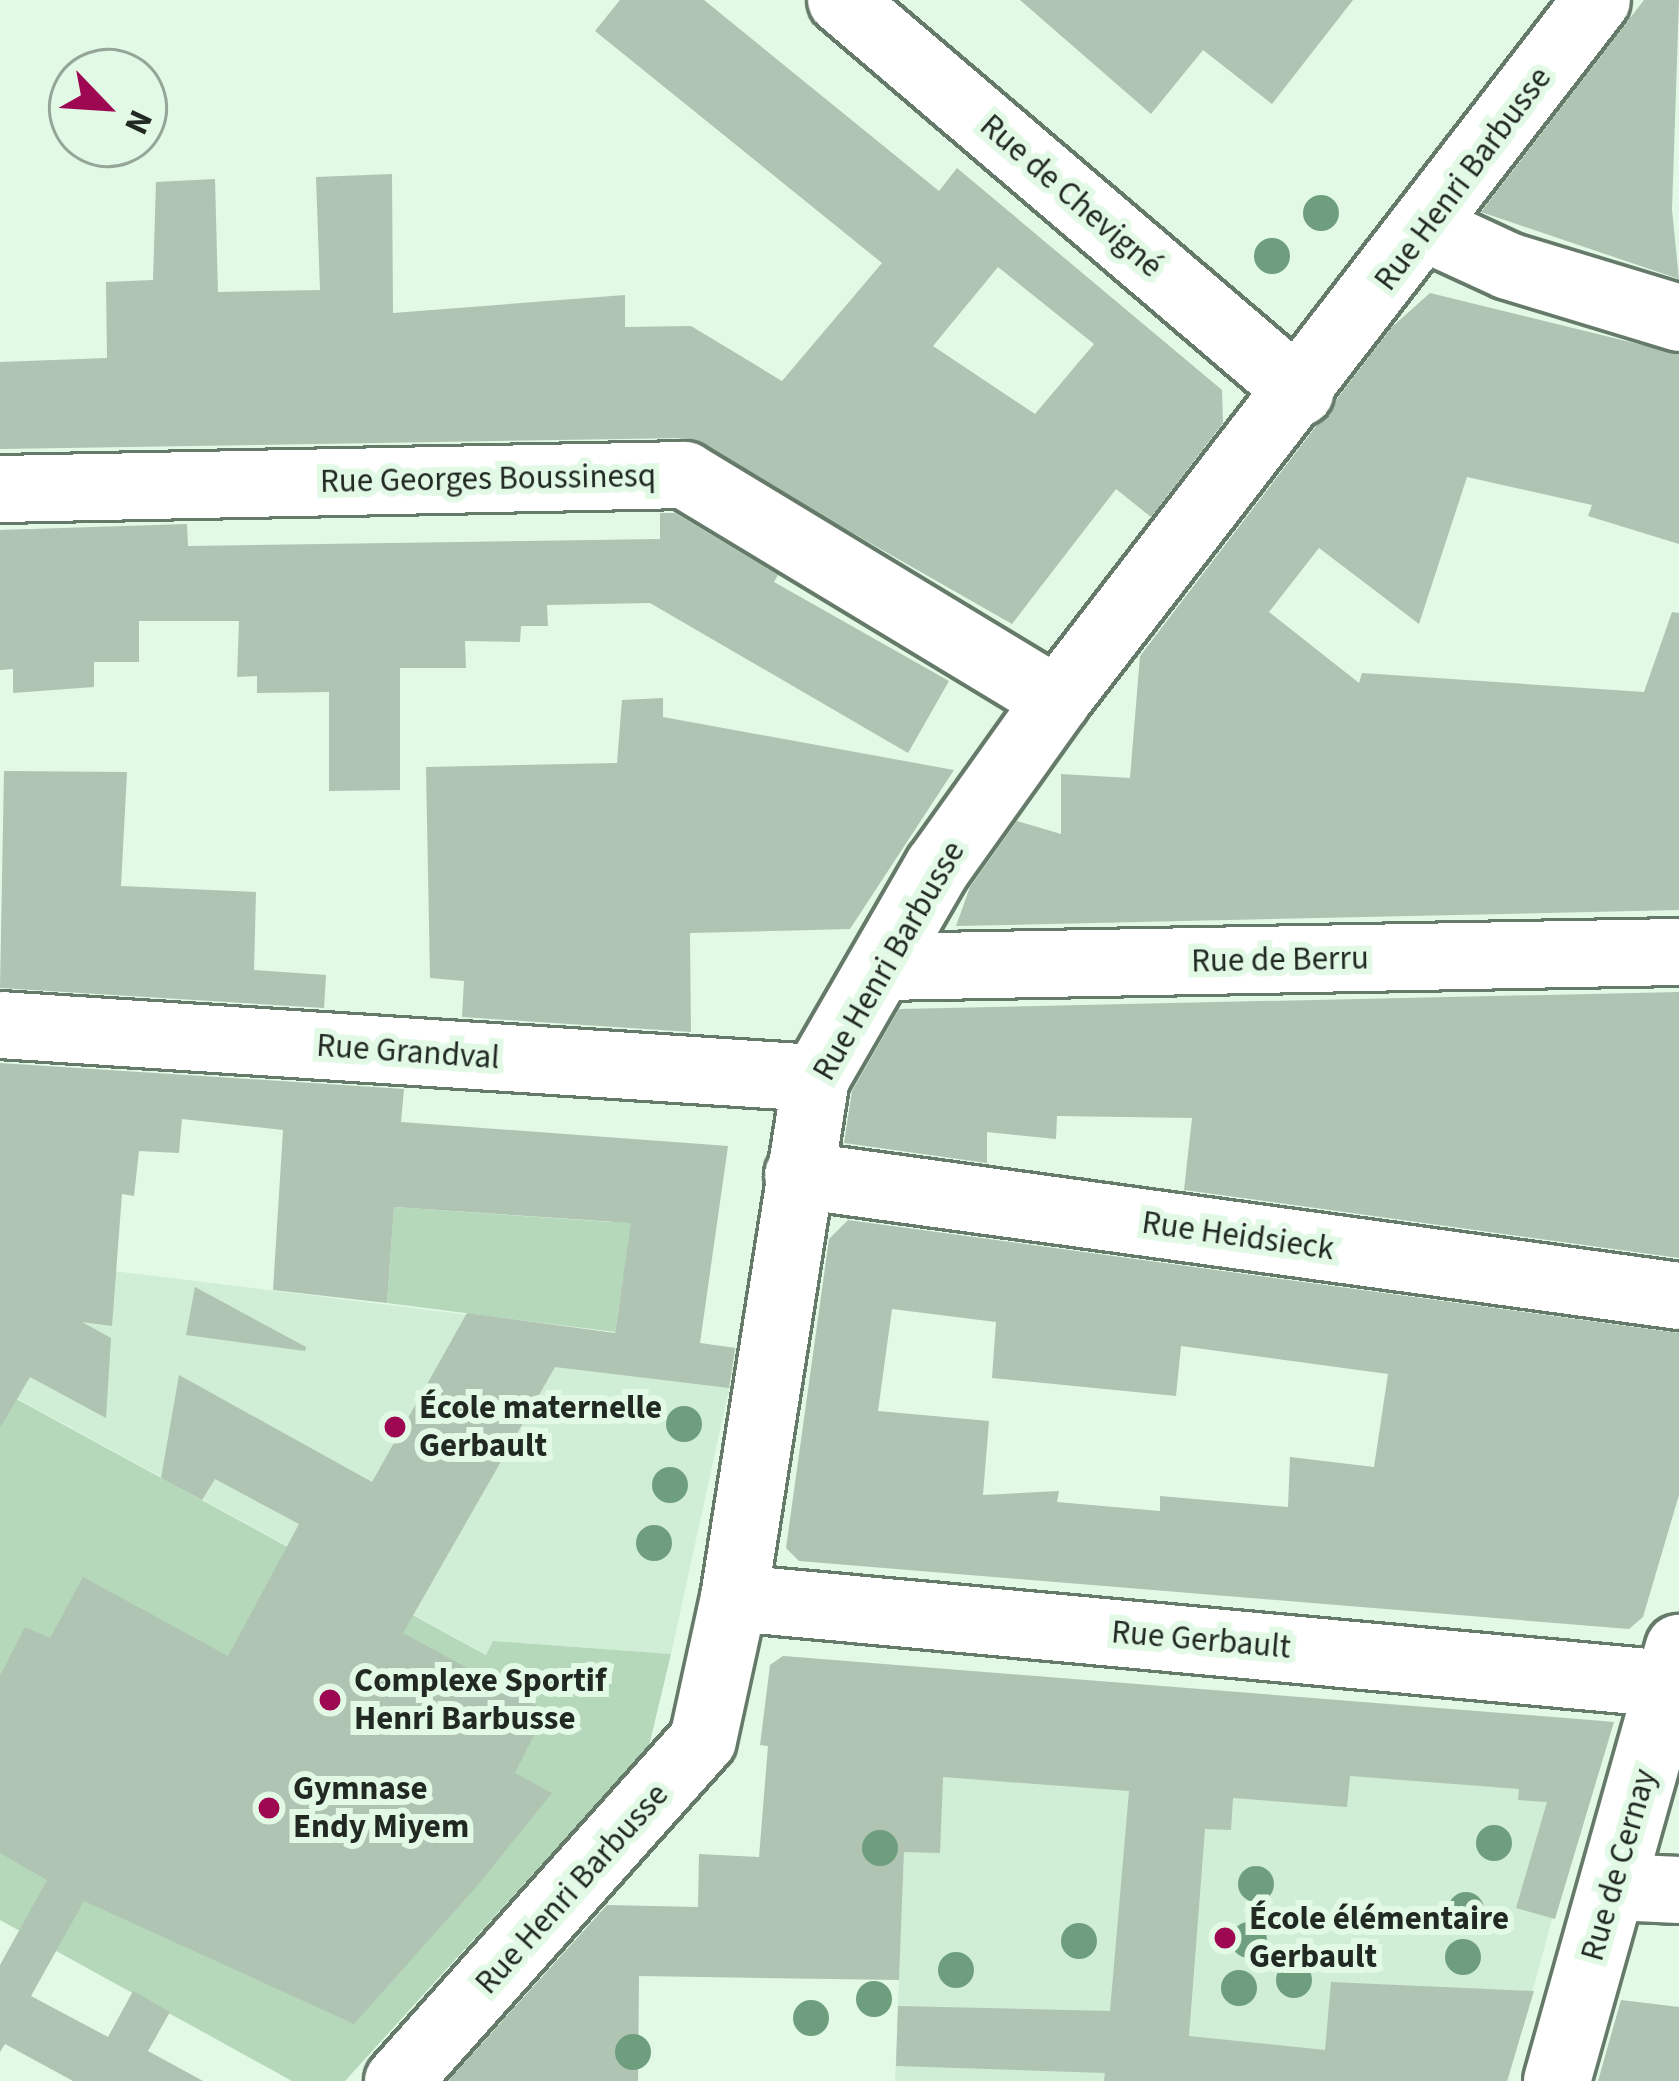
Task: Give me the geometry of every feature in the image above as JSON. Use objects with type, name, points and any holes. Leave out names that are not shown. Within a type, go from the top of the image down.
[{"type":"street","name":"Rue de Chevigné","points":[[841,0],[1300,392]]},
{"type":"street","name":"Rue Henri Barbusse","points":[[398,2081],[695,1752],[734,1598],[797,1175],[816,1078],[938,867],[1057,700],[1428,229],[1592,2]]},
{"type":"street","points":[[1428,229],[1508,266],[1679,318]]},
{"type":"street","name":"Rue Georges Boussinesq","points":[[0,490],[685,476],[1057,700]]},
{"type":"street","name":"Rue de Berru","points":[[882,967],[1679,952]]},
{"type":"street","name":"Rue Grandval","points":[[0,1025],[816,1078]]},
{"type":"street","name":"Rue Heidsieck","points":[[797,1175],[1679,1296]]},
{"type":"street","name":"Rue Gerbault","points":[[734,1598],[1674,1666]]},
{"type":"street","name":"Rue de Cernay","points":[[1557,2081],[1674,1666]]},
{"type":"street","points":[[1615,1887],[1679,1891]]},
{"type":"shaded area","points":[[394,1207],[611,1222],[650,1211],[623,1278],[615,1332],[387,1303]]},
{"type":"shaded area","name":"École maternelle Gerbault","points":[[0,1257],[738,1348],[671,1654],[494,1641],[487,1655],[0,1389]]},
{"type":"shaded area","name":"Complexe Sportif Henri Barbusse","points":[[0,1390],[486,1655],[493,1641],[671,1654],[649,1746],[345,2081],[292,2081],[0,1920]]},
{"type":"shaded area","name":"École élémentaire Gerbault","points":[[783,1656],[1606,1721],[1508,2081],[895,2081],[908,1747],[770,1665]]},
{"type":"building","points":[[620,0],[704,0],[939,191],[957,168],[1222,390],[1223,423],[1151,517],[1116,489],[1012,624],[686,438],[0,449],[0,362],[107,358],[106,282],[153,280],[156,182],[215,179],[218,292],[320,290],[316,177],[392,174],[393,313],[625,295],[625,327],[691,326],[782,381],[882,263],[595,31]],"holes":[[[998,267],[1094,344],[1035,414],[933,346]]]},
{"type":"building","points":[[1020,0],[1353,0],[1272,104],[1203,50],[1151,114]]},
{"type":"building","points":[[1644,0],[1679,0],[1672,210],[1679,279],[1481,212]]},
{"type":"building","points":[[1430,293],[1679,354],[1679,544],[1588,516],[1592,505],[1467,477],[1419,624],[1319,548],[1269,612],[1359,683],[1362,673],[1644,692],[1672,612],[1679,613],[1679,910],[956,926],[970,887],[1017,821],[1061,834],[1061,774],[1130,778],[1140,656],[1392,327]]},
{"type":"building","points":[[660,513],[675,513],[778,575],[774,582],[949,681],[908,753],[650,603],[547,605],[548,626],[521,626],[520,642],[465,641],[466,668],[400,668],[400,790],[329,791],[329,692],[257,693],[257,676],[237,677],[239,621],[139,621],[139,662],[94,662],[94,687],[13,693],[13,669],[0,670],[0,530],[187,524],[188,546],[660,539]]},
{"type":"building","points":[[663,698],[663,717],[954,770],[850,929],[690,933],[691,1032],[462,1017],[464,981],[430,978],[426,767],[617,763],[622,700]]},
{"type":"building","points":[[4,771],[127,772],[121,886],[256,892],[254,970],[326,975],[324,1008],[0,988]]},
{"type":"building","points":[[1679,992],[1679,1258],[1184,1190],[1192,1118],[1057,1116],[1056,1139],[987,1132],[987,1163],[844,1143],[852,1091],[899,1009]]},
{"type":"building","points":[[0,1063],[404,1089],[401,1122],[728,1146],[700,1343],[735,1348],[729,1388],[555,1367],[403,1633],[546,1711],[515,1773],[552,1793],[477,1886],[354,2024],[84,1901],[31,1996],[108,2037],[133,1991],[170,2012],[148,2051],[203,2081],[73,2081],[5,2044],[0,2052],[0,1965],[47,1880],[0,1853],[0,1676],[25,1627],[50,1638],[83,1577],[228,1656],[299,1524],[215,1479],[202,1500],[161,1478],[179,1375],[372,1482],[467,1313],[615,1333],[631,1223],[394,1207],[387,1303],[273,1290],[283,1130],[182,1119],[179,1153],[139,1151],[134,1196],[122,1194],[112,1326],[82,1322],[111,1338],[106,1418],[30,1377],[0,1428]]},
{"type":"building","points":[[848,1220],[1679,1333],[1679,1495],[1643,1617],[1629,1629],[799,1561],[786,1548],[829,1239]],"holes":[[[892,1309],[996,1322],[992,1378],[1176,1396],[1181,1346],[1388,1374],[1374,1467],[1290,1457],[1288,1507],[1160,1496],[1160,1511],[1057,1502],[1059,1491],[983,1495],[989,1421],[878,1411]]]},
{"type":"building","points":[[195,1287],[306,1347],[305,1351],[186,1335]]},
{"type":"building","points":[[783,1656],[1614,1722],[1555,1919],[1516,1908],[1547,1802],[1518,1800],[1519,1789],[1350,1776],[1347,1807],[1233,1798],[1231,1830],[1205,1829],[1189,2036],[1325,2050],[1331,1982],[1534,1991],[1507,2081],[1104,2081],[1105,2073],[896,2066],[898,2006],[1110,2011],[1129,1791],[943,1777],[940,1853],[904,1852],[899,1980],[639,1976],[638,2081],[448,2081],[607,1905],[698,1907],[699,1854],[759,1857],[768,1746],[760,1745],[770,1665]]},
{"type":"building","points":[[1621,2000],[1679,2007],[1679,2081],[1598,2081]]},
{"type":"place","name":"École maternelle Gerbault","points":[[395,1427]]},
{"type":"place","name":"Complexe Sportif Henri Barbusse","points":[[330,1700]]},
{"type":"place","name":"Gymnase Endy Miyem","points":[[269,1808]]},
{"type":"place","name":"École élémentaire Gerbault","points":[[1225,1938]]}]
